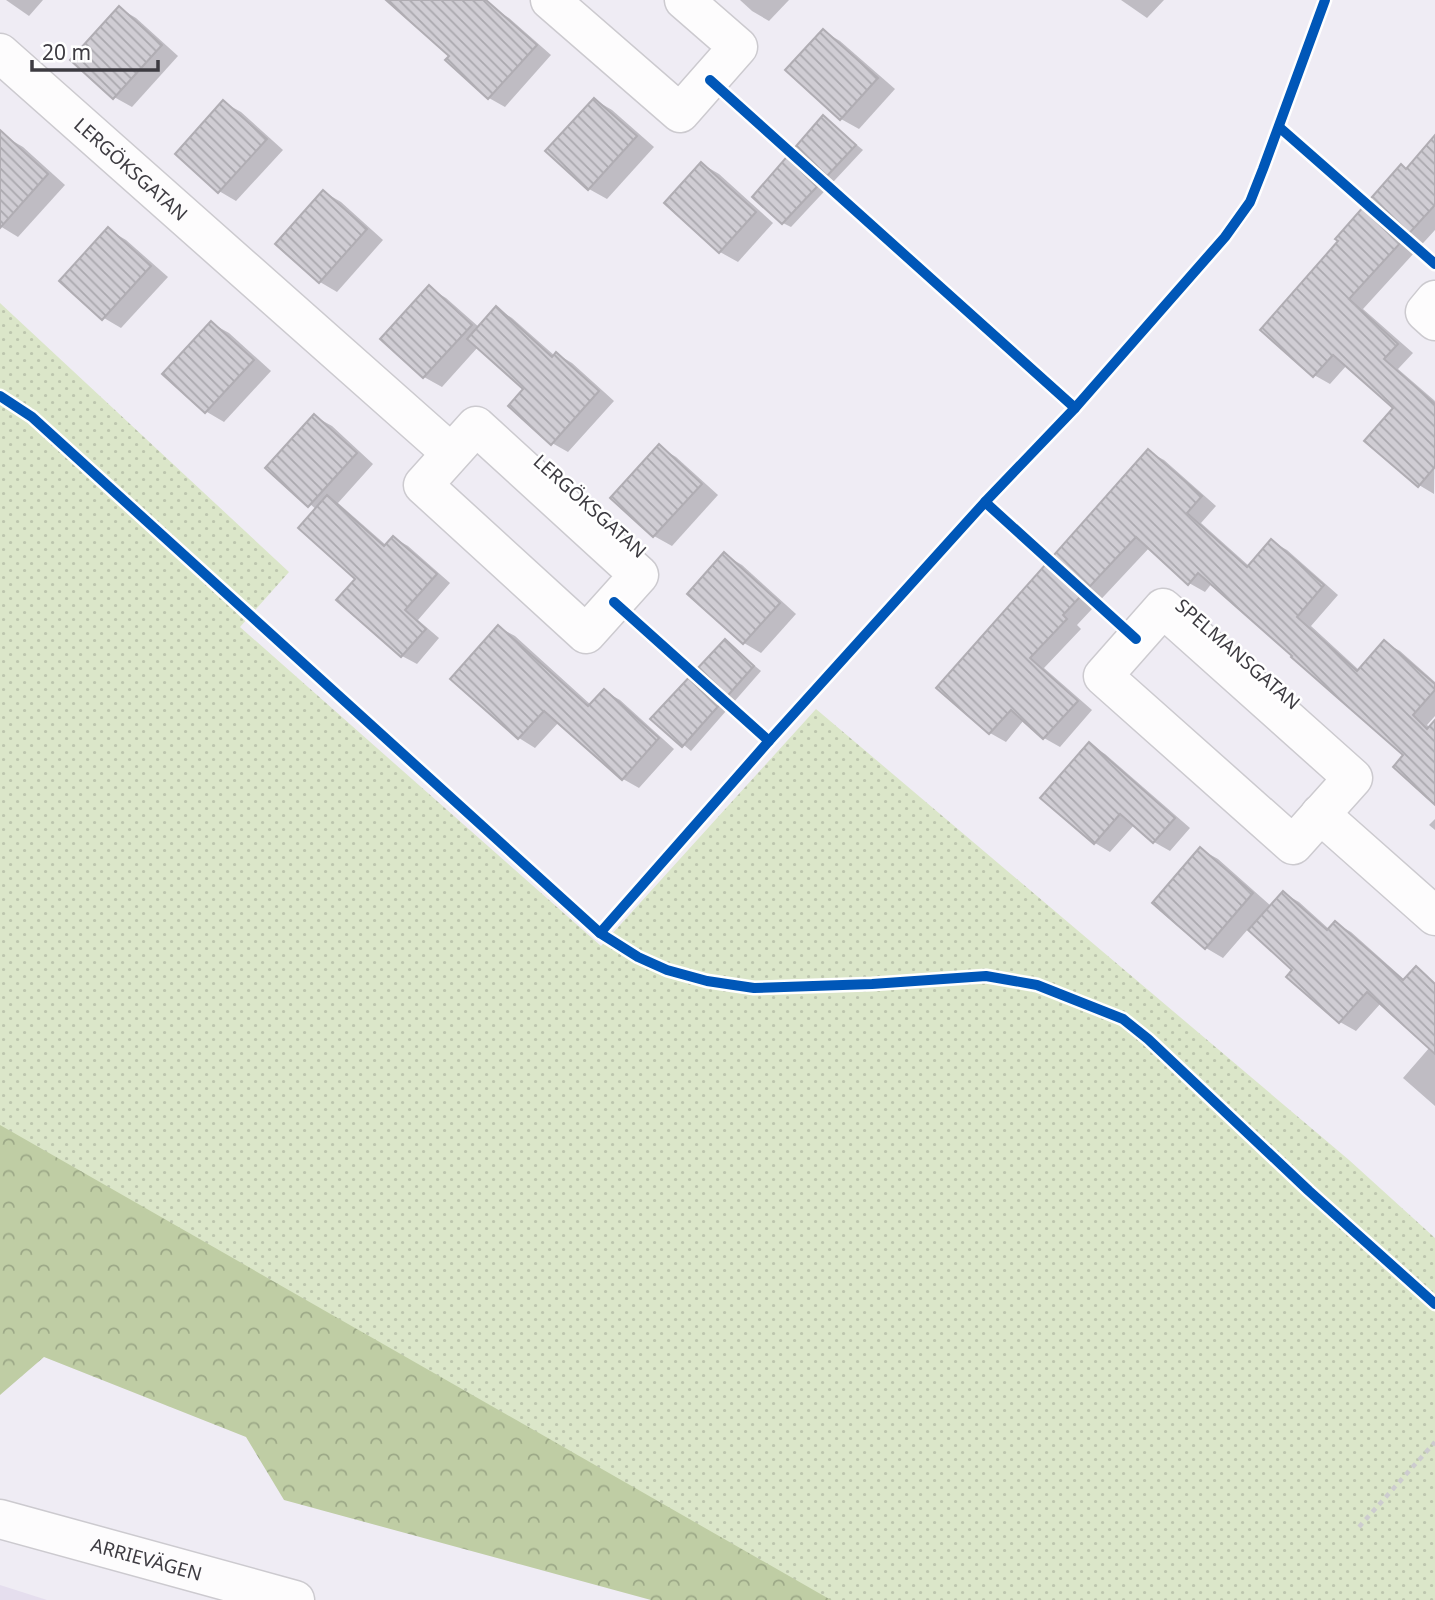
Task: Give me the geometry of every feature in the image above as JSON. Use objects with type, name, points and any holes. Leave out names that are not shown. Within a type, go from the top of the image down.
[{"type":"street","points":[[550,0],[680,113],[738,47],[684,0]]},
{"type":"street","name":"LERGÖKSGATAN","points":[[0,53],[451,453]]},
{"type":"street","points":[[1435,300],[1425,312],[1435,321]]},
{"type":"street","name":"LERGÖKSGATAN","points":[[476,426],[639,575],[586,634],[423,485],[451,453],[476,426]]},
{"type":"street","name":"SPELMANSGATAN","points":[[1163,608],[1353,778],[1320,814],[1293,845],[1103,676],[1163,608]]},
{"type":"street","points":[[1320,814],[1435,916]]},
{"type":"street","name":"ARRIEVÄGEN","points":[[0,1519],[295,1600]]},
{"type":"path","points":[[1359,1527],[1435,1442]]},
{"type":"shaded area","points":[[0,1585],[47,1600],[0,1600]]},
{"type":"green space","points":[[0,303],[289,572],[240,627],[601,946],[816,709],[1349,1160],[1435,1238],[1435,1600],[831,1600],[0,1125]]},
{"type":"green space","points":[[0,1047],[1092,1600],[651,1600],[284,1500],[246,1437],[44,1357],[0,1395]]},
{"type":"building","points":[[386,0],[486,0],[537,45],[488,99],[445,60],[449,56]]},
{"type":"building","points":[[119,6],[162,45],[113,99],[70,60]]},
{"type":"building","points":[[823,29],[878,78],[840,120],[785,70]]},
{"type":"building","points":[[594,98],[637,136],[588,190],[545,151]]},
{"type":"building","points":[[223,100],[267,139],[218,193],[175,154]]},
{"type":"building","points":[[823,115],[856,145],[782,224],[752,197]]},
{"type":"building","points":[[0,130],[48,174],[0,228]]},
{"type":"building","points":[[1435,135],[1435,205],[1349,299],[1398,344],[1384,359],[1435,404],[1435,467],[1418,487],[1364,441],[1393,408],[1333,355],[1313,377],[1260,330],[1401,164],[1406,169]]},
{"type":"building","points":[[701,162],[756,212],[719,253],[664,203]]},
{"type":"building","points":[[323,190],[367,229],[319,283],[275,244]]},
{"type":"building","points":[[108,227],[151,266],[102,320],[59,281]]},
{"type":"building","points":[[429,285],[472,325],[423,378],[380,339]]},
{"type":"building","points":[[496,306],[552,357],[556,352],[599,391],[551,445],[508,406],[523,389],[467,339]]},
{"type":"building","points":[[211,321],[254,360],[205,413],[162,374]]},
{"type":"building","points":[[314,414],[357,453],[308,507],[265,468]]},
{"type":"building","points":[[659,444],[702,484],[653,537],[610,498]]},
{"type":"building","points":[[1148,449],[1202,496],[1187,513],[1247,567],[1271,539],[1324,585],[1297,617],[1357,671],[1384,640],[1435,684],[1435,690],[1413,715],[1427,729],[1435,720],[1435,805],[1393,767],[1403,755],[1198,573],[1188,585],[1136,537],[1063,615],[1067,619],[1030,658],[1078,701],[1043,739],[1011,710],[989,734],[936,688]]},
{"type":"building","points":[[327,495],[384,546],[393,536],[437,574],[405,610],[426,629],[401,657],[336,600],[355,579],[298,528]]},
{"type":"building","points":[[724,552],[780,603],[743,644],[687,594]]},
{"type":"building","points":[[498,625],[588,706],[604,689],[659,738],[622,780],[544,711],[518,739],[450,679]]},
{"type":"building","points":[[725,639],[754,666],[682,747],[650,719]]},
{"type":"building","points":[[1089,742],[1175,818],[1153,843],[1120,814],[1094,844],[1040,798]]},
{"type":"building","points":[[1200,847],[1253,893],[1205,949],[1152,903]]},
{"type":"building","points":[[1283,891],[1327,930],[1335,921],[1403,980],[1416,966],[1435,984],[1435,1054],[1367,992],[1339,1023],[1286,977],[1292,970],[1248,930]]},
{"type":"cycle path","points":[[0,396],[32,417],[600,933],[985,502],[1075,408],[1225,237],[1250,202],[1325,0]]},
{"type":"cycle path","points":[[710,80],[1075,408]]},
{"type":"cycle path","points":[[1279,127],[1435,264]]},
{"type":"cycle path","points":[[985,502],[1136,639]]},
{"type":"cycle path","points":[[614,602],[769,741]]},
{"type":"cycle path","points":[[600,933],[638,957],[667,970],[707,981],[754,988],[872,984],[986,976],[1037,985],[1123,1019],[1435,1304]]}]
